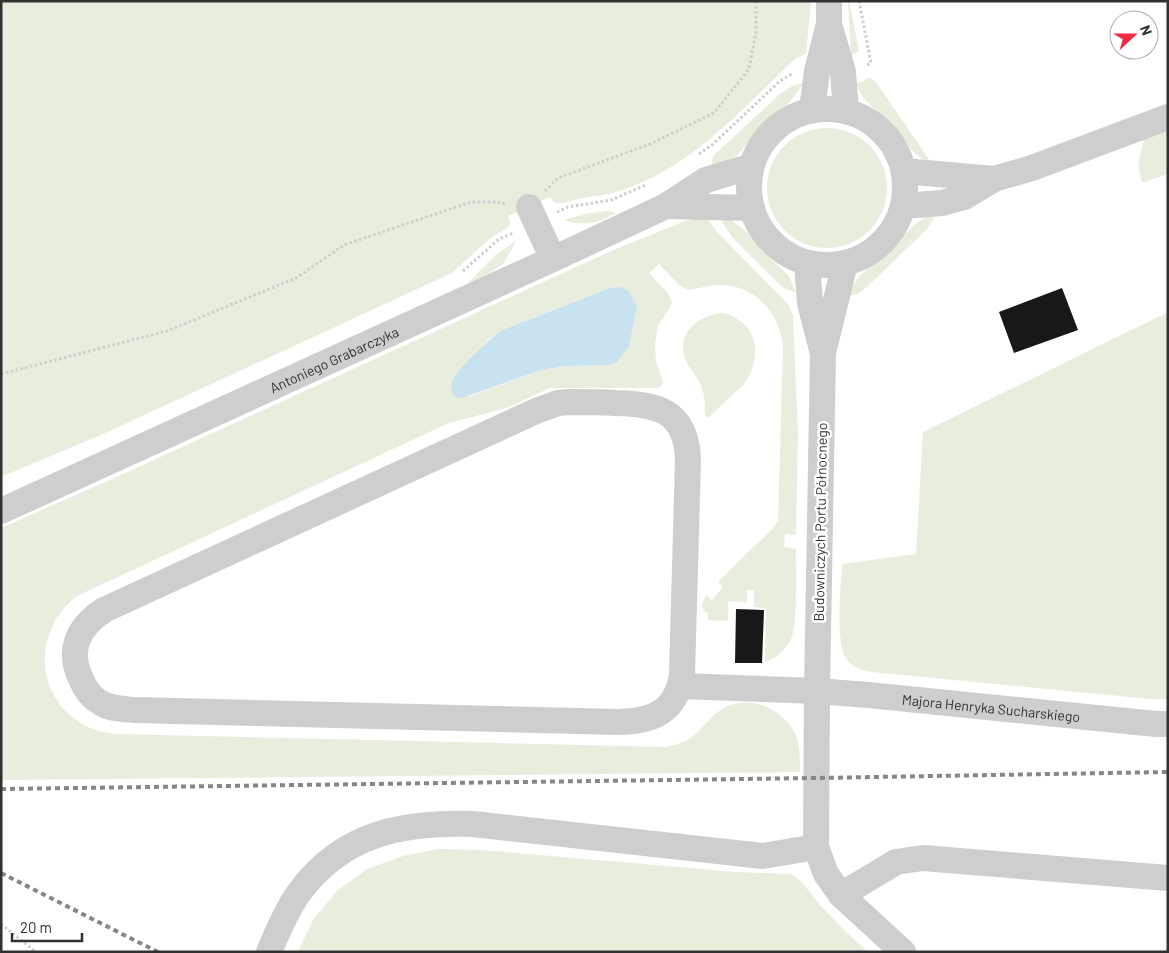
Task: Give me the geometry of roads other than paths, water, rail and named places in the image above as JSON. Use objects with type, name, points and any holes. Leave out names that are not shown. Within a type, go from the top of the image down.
[{"type":"street","points":[[812,110],[817,70],[829,12]]},
{"type":"street","points":[[829,12],[843,72],[846,111]]},
{"type":"street","points":[[812,110],[846,111],[866,119],[884,133],[896,150],[904,171],[905,189],[903,206],[895,226],[881,244],[863,257],[845,263],[824,266],[807,263],[788,255],[771,242],[758,225],[749,191],[749,167],[764,141],[778,127],[794,116],[812,110]]},
{"type":"street","points":[[903,206],[942,203],[964,197],[994,179],[1032,168],[1168,118]]},
{"type":"street","name":"Antoniego Grabarczyka","points":[[1,511],[666,206],[706,180],[749,167]]},
{"type":"street","points":[[904,171],[994,179]]},
{"type":"street","name":"Antoniego Grabarczyka","points":[[666,206],[752,208]]},
{"type":"street","points":[[541,211],[553,259]]},
{"type":"street","name":"Budowniczych Portu Północnego","points":[[807,263],[810,303],[823,353]]},
{"type":"street","name":"Budowniczych Portu Północnego","points":[[816,847],[816,691],[823,353],[845,263]]},
{"type":"street","points":[[569,402],[636,403],[656,407],[671,417],[682,430],[688,449],[683,664],[680,686],[672,702],[656,716],[633,722],[135,710],[110,707],[99,702],[90,694],[78,674],[74,654],[76,644],[84,627],[97,614],[112,605],[536,411],[558,403],[569,402]]},
{"type":"street","points":[[680,686],[816,691]]},
{"type":"street","name":"Majora Henryka Sucharskiego","points":[[816,691],[1168,724]]},
{"type":"street","points":[[269,952],[297,895],[316,872],[338,852],[398,828],[436,823],[473,824],[763,856],[816,847],[826,874],[841,895],[903,952]]},
{"type":"street","points":[[841,895],[896,862],[923,858],[1168,878]]},
{"type":"water","points":[[620,287],[628,290],[637,306],[629,346],[617,362],[608,365],[566,366],[541,370],[462,398],[455,397],[451,385],[454,377],[500,331],[610,288]]},
{"type":"railway","points":[[1,789],[1168,772]]},
{"type":"railway","points":[[1,873],[158,952]]}]
